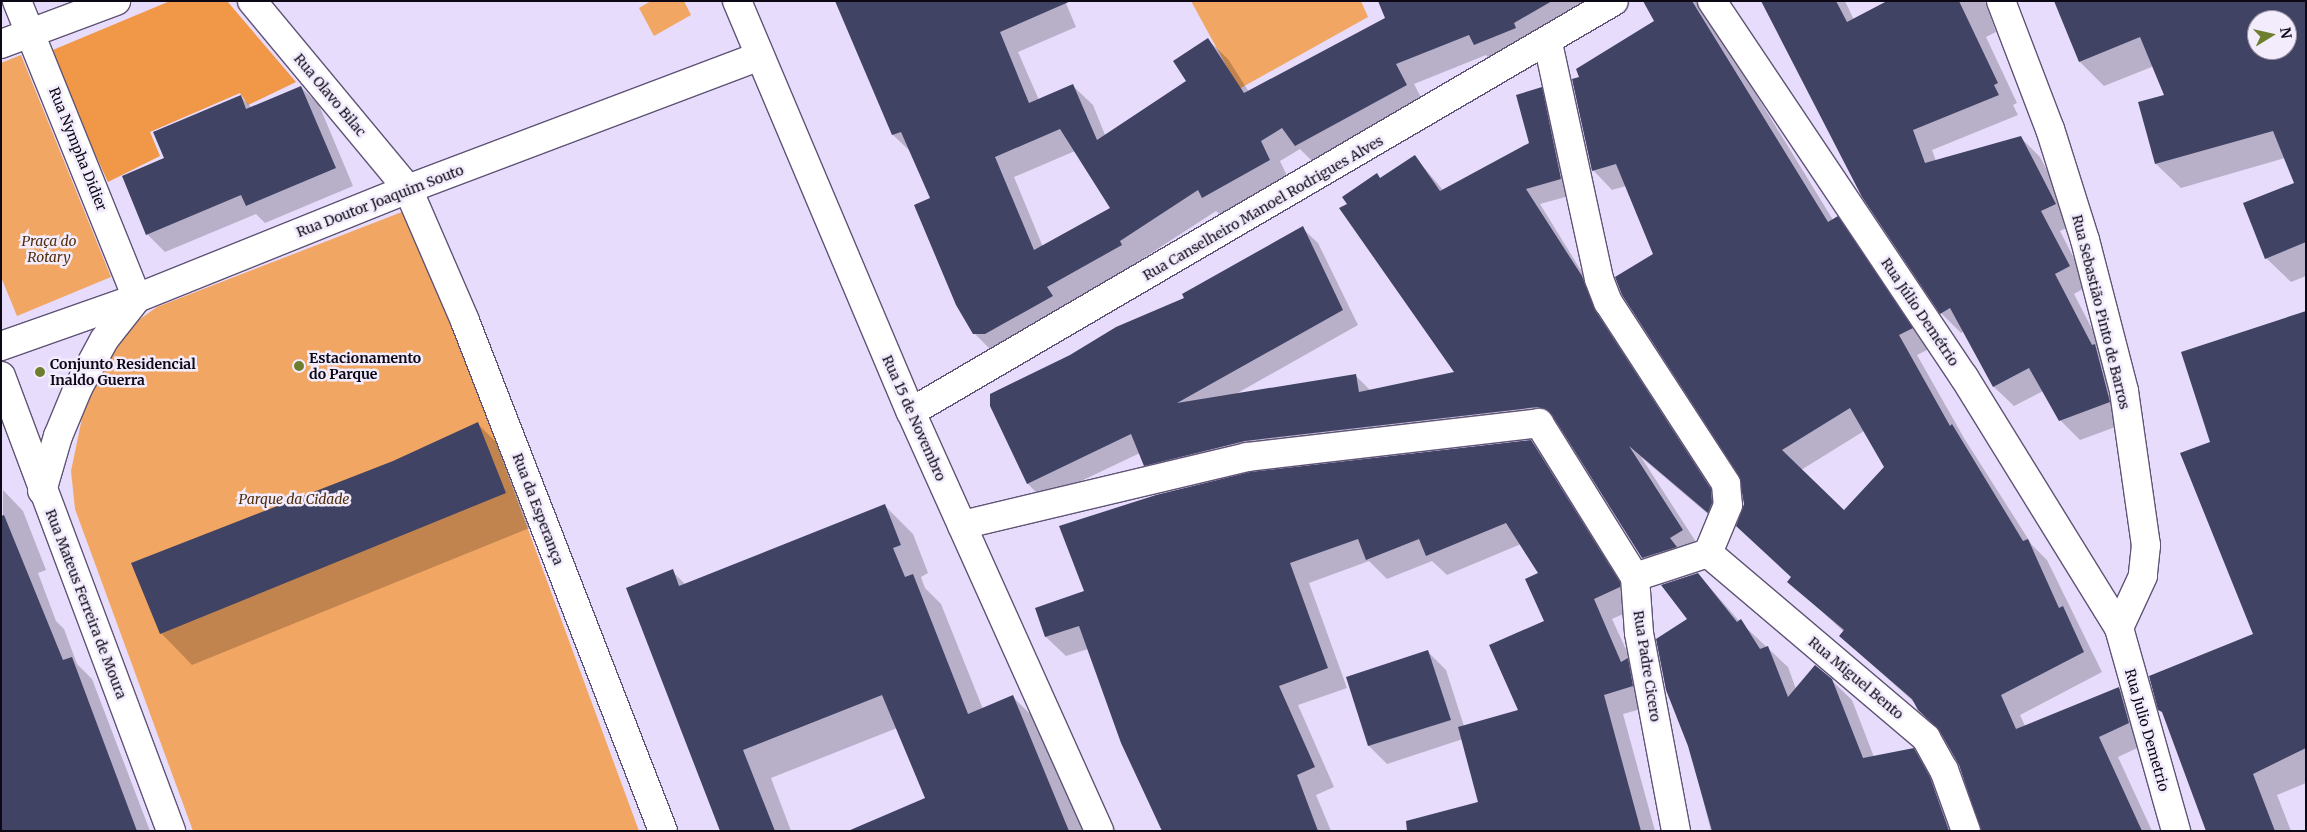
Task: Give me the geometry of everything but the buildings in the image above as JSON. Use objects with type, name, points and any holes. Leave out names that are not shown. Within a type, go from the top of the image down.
[{"type":"street","name":"Rua Nympha Didier","points":[[17,1],[137,298]]},
{"type":"street","points":[[1,44],[116,1]]},
{"type":"street","name":"Rua Olavo Bilac","points":[[252,1],[408,189]]},
{"type":"street","name":"Rua 15 de Novembro","points":[[737,1],[911,412],[1099,831]]},
{"type":"street","name":"Rua Canselheiro Manoel Rodrigues Alves","points":[[911,412],[1548,43],[1614,1]]},
{"type":"street","name":"Rua Júlio Demétrio","points":[[1712,1],[1964,378],[2120,628]]},
{"type":"street","name":"Rua Sebastião Pinto de Barros","points":[[2001,1],[2056,147],[2085,240],[2124,391],[2146,546],[2143,576],[2120,628]]},
{"type":"street","points":[[962,526],[1247,457],[1538,423],[1635,577],[1708,553],[1728,505],[1726,484],[1608,302],[1593,257],[1548,43]]},
{"type":"street","name":"Rua Doutor Joaquim Souto","points":[[1,346],[137,298],[408,189],[760,56]]},
{"type":"street","name":"Rua da Esperança","points":[[408,189],[465,321],[663,831]]},
{"type":"street","points":[[42,491],[58,436],[78,388],[104,340],[137,298]]},
{"type":"street","name":"Rua Mateus Ferreira de Moura","points":[[1,376],[42,491],[171,831]]},
{"type":"street","name":"Rua Miguel Bento","points":[[1708,553],[1926,738],[1944,770],[1966,831]]},
{"type":"street","name":"Rua Padre Cicero","points":[[1635,577],[1639,633],[1676,831]]},
{"type":"street","name":"Rua Julio Demetrio","points":[[2120,628],[2176,831]]},
{"type":"green space","points":[[651,1],[684,1],[691,15],[654,36],[639,8]]},
{"type":"green space","points":[[1191,1],[1361,1],[1368,17],[1239,89]]},
{"type":"green space","name":"Praça do Rotary","points":[[21,55],[111,277],[17,316],[1,277],[1,63]]},
{"type":"green space","name":"Parque da Cidade","points":[[407,210],[483,407],[639,831],[193,831],[75,509],[71,471],[87,394],[109,341],[157,307]]},
{"type":"shaded area","points":[[170,1],[227,1],[296,82],[248,105],[240,93],[150,132],[160,156],[108,182],[48,52]]},
{"type":"place","name":"Estacionamento do Parque","points":[[299,366]]},
{"type":"place","name":"Conjunto Residencial Inaldo Guerra","points":[[40,372]]}]
